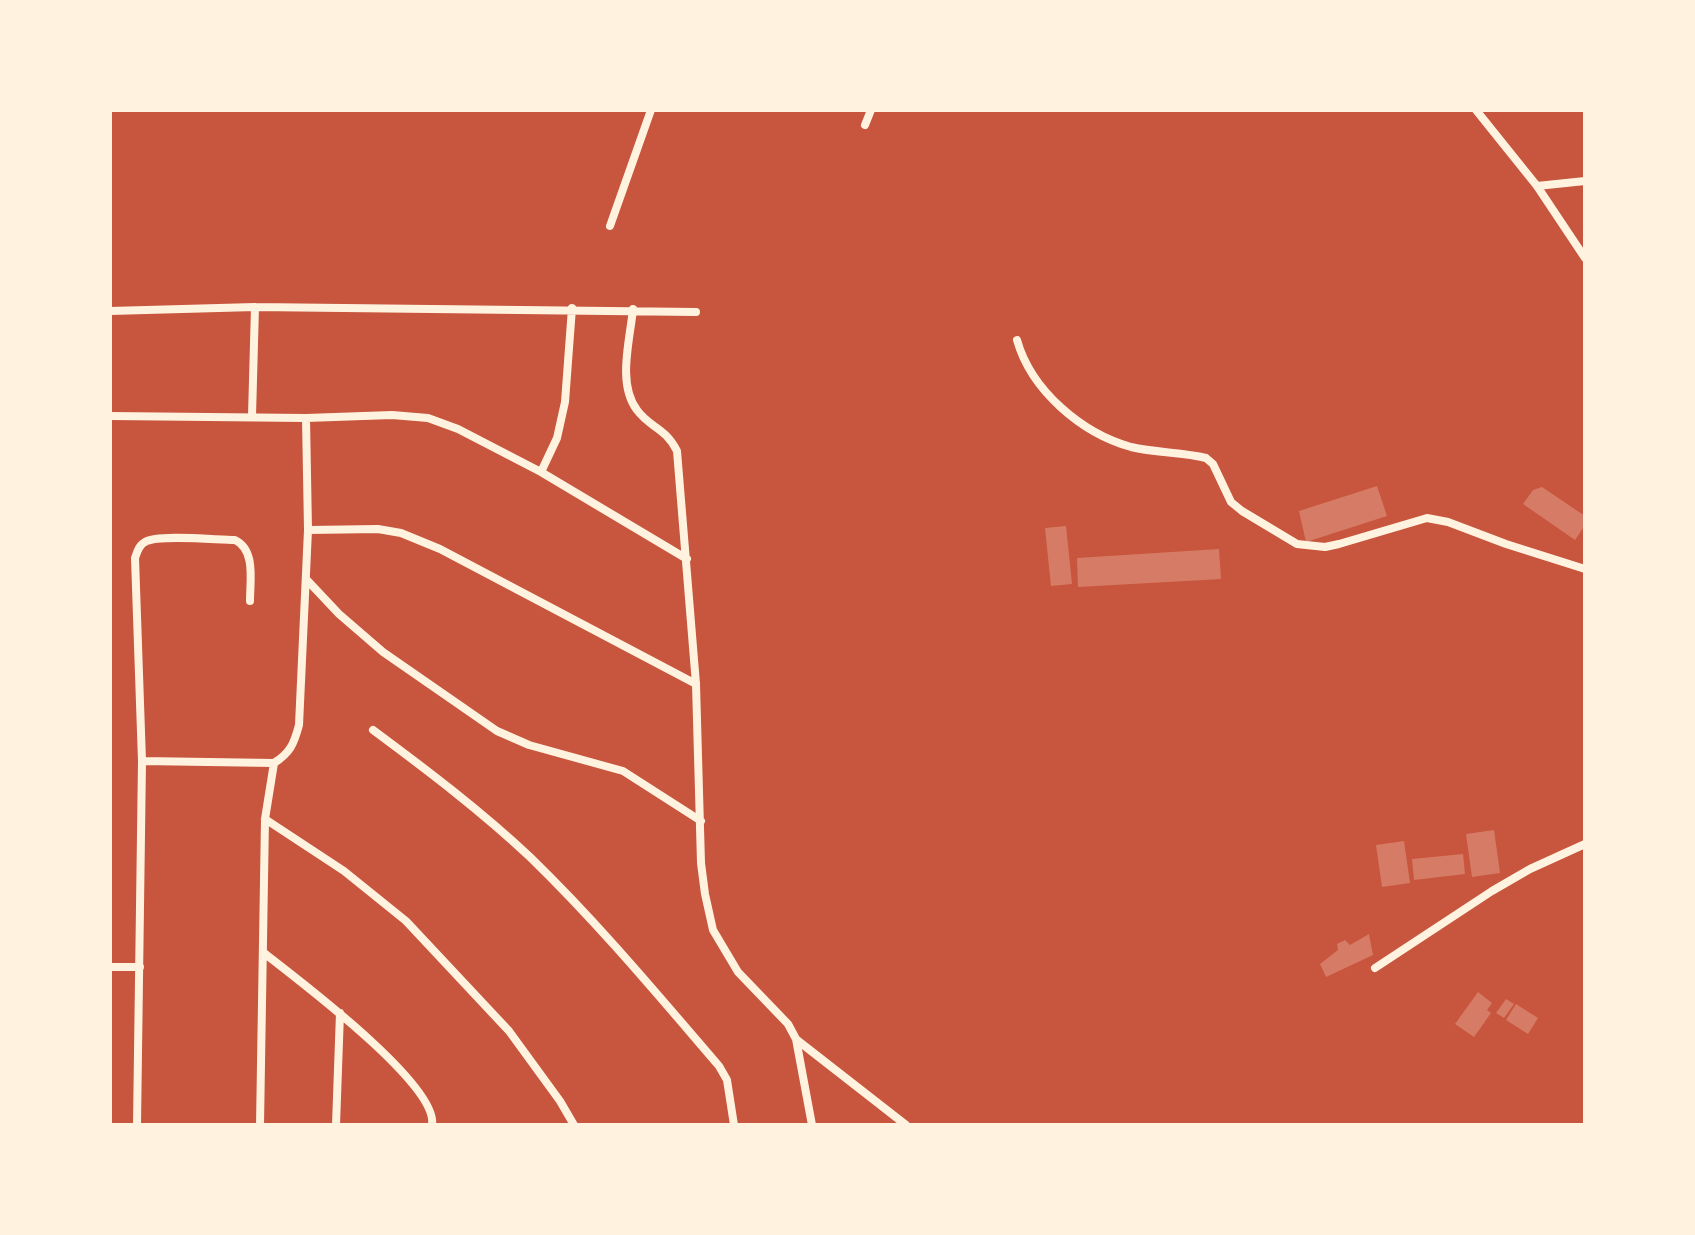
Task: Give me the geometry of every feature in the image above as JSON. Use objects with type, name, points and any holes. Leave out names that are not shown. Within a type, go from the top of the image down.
[{"type":"street","points":[[610,226],[651,110]]},
{"type":"street","points":[[865,125],[871,110]]},
{"type":"street","points":[[1476,110],[1537,186],[1585,258]]},
{"type":"street","points":[[1537,186],[1585,181]]},
{"type":"street","points":[[252,416],[255,307]]},
{"type":"street","points":[[110,311],[255,307],[572,308],[696,312]]},
{"type":"street","points":[[541,472],[557,438],[565,402],[572,308]]},
{"type":"street","points":[[633,309],[627,376],[629,396],[638,412],[670,436],[677,451],[696,684],[701,863],[713,930],[738,972],[788,1024],[796,1039],[812,1125]]},
{"type":"street","points":[[1017,340],[1022,357],[1042,389],[1099,435],[1132,447],[1206,458],[1213,464],[1231,502],[1297,544],[1310,547],[1339,544],[1427,518],[1448,522],[1585,569]]},
{"type":"street","points":[[110,416],[306,418],[392,415],[428,418],[458,429],[541,472],[687,559]]},
{"type":"street","points":[[142,761],[274,763],[288,755],[294,744],[299,725],[308,530],[306,418]]},
{"type":"street","points":[[308,530],[378,529],[401,533],[440,549],[696,684]]},
{"type":"street","points":[[137,1125],[142,761],[135,558],[138,548],[145,541],[158,539],[235,540],[242,543],[247,550],[250,567],[250,601]]},
{"type":"street","points":[[306,579],[339,614],[383,652],[497,731],[529,745],[623,771],[701,821]]},
{"type":"street","points":[[373,730],[446,784],[517,846],[602,931],[719,1066],[727,1080],[734,1125]]},
{"type":"street","points":[[260,1125],[265,819],[274,763]]},
{"type":"street","points":[[265,819],[344,871],[406,921],[509,1031],[574,1125]]},
{"type":"street","points":[[1375,968],[1492,891],[1530,869],[1585,844]]},
{"type":"street","points":[[264,953],[340,1013],[398,1067],[432,1109],[432,1125]]},
{"type":"street","points":[[110,967],[140,967]]},
{"type":"street","points":[[336,1125],[340,1013]]},
{"type":"street","points":[[796,1039],[906,1125]]},
{"type":"building","points":[[1377,486],[1387,516],[1306,542],[1299,511]]},
{"type":"building","points":[[1542,487],[1585,516],[1585,525],[1575,540],[1523,504],[1533,490]]},
{"type":"building","points":[[1066,526],[1072,584],[1051,586],[1045,528]]},
{"type":"building","points":[[1219,549],[1221,579],[1078,587],[1077,558]]},
{"type":"building","points":[[1494,830],[1500,873],[1472,877],[1466,834]]},
{"type":"building","points":[[1404,841],[1410,883],[1382,887],[1376,845]]},
{"type":"building","points":[[1463,854],[1465,874],[1414,880],[1412,859]]},
{"type":"building","points":[[1369,934],[1373,955],[1326,977],[1320,964],[1338,950],[1337,944],[1345,940],[1350,945]]},
{"type":"building","points":[[1478,992],[1492,1003],[1487,1010],[1491,1013],[1474,1037],[1455,1024]]},
{"type":"building","points":[[1506,999],[1514,1004],[1504,1018],[1496,1013]]},
{"type":"building","points":[[1516,1004],[1538,1018],[1528,1034],[1506,1020]]}]
